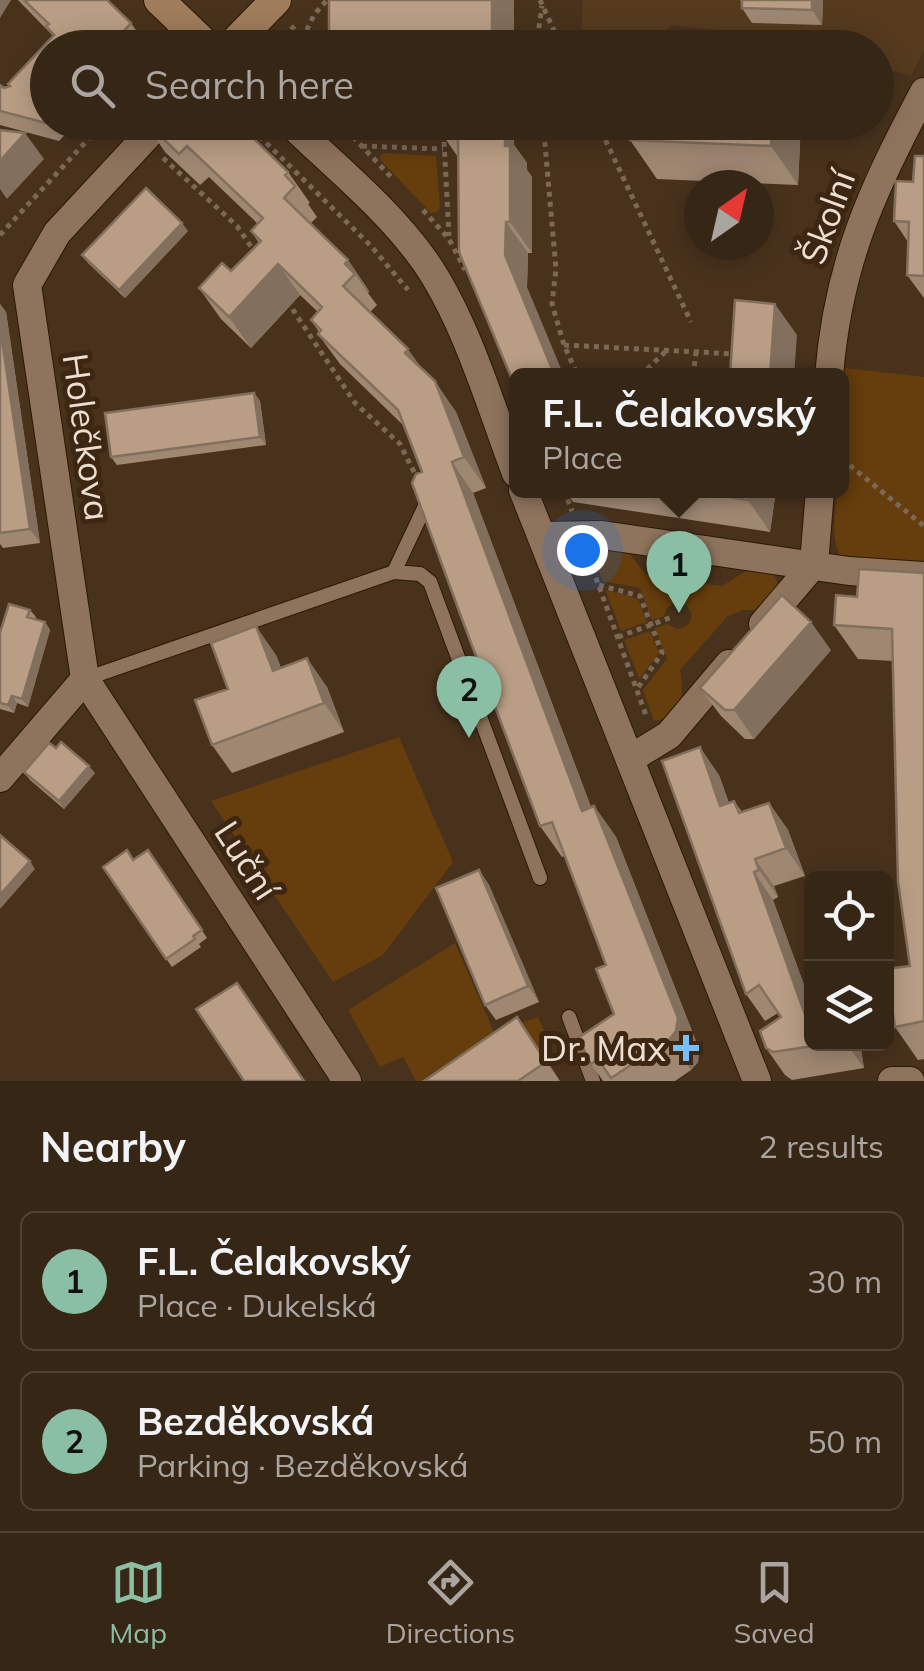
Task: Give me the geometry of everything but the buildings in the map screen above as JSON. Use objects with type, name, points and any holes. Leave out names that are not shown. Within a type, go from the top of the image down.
[{"type":"street","points":[[159,0],[190,30]]},
{"type":"street","points":[[247,30],[273,3]]},
{"type":"street","name":"Školní","points":[[830,368],[838,296],[855,238],[880,178],[924,92]]},
{"type":"street","name":"Holečkova","points":[[85,679],[14,285],[144,140]]},
{"type":"street","points":[[308,140],[376,206],[424,261],[458,324],[509,455]]},
{"type":"street","points":[[527,498],[757,1081]]},
{"type":"street","points":[[630,759],[668,735],[814,564],[819,498]]},
{"type":"street","points":[[542,536],[580,534],[850,571],[924,576]]},
{"type":"street","points":[[0,778],[85,679]]},
{"type":"street","name":"Luční","points":[[85,679],[348,1081]]},
{"type":"street","points":[[892,1081],[910,1081]]},
{"type":"lane","points":[[394,572],[428,500]]},
{"type":"lane","points":[[85,679],[394,572],[420,574],[430,582],[540,878]]},
{"type":"lane","points":[[569,1017],[593,1081]]},
{"type":"path","points":[[307,30],[327,0]]},
{"type":"path","points":[[273,3],[296,30]]},
{"type":"path","points":[[538,30],[541,3]]},
{"type":"path","points":[[541,3],[554,30]]},
{"type":"path","points":[[0,235],[87,140]]},
{"type":"path","points":[[263,140],[372,246],[409,291]]},
{"type":"path","points":[[443,140],[449,238]]},
{"type":"path","points":[[545,140],[556,268],[552,304],[574,368]]},
{"type":"path","points":[[605,140],[691,322]]},
{"type":"path","points":[[362,146],[443,149]]},
{"type":"path","points":[[158,154],[237,226],[258,258]]},
{"type":"path","points":[[280,291],[355,403],[400,444],[428,500]]},
{"type":"path","points":[[564,345],[742,354]]},
{"type":"path","points":[[648,368],[666,351]]},
{"type":"path","points":[[695,368],[696,352]]},
{"type":"path","points":[[849,465],[924,526]]},
{"type":"path","points":[[567,498],[657,744]]},
{"type":"path","points":[[599,586],[640,596],[662,652],[637,688]]},
{"type":"path","points":[[618,637],[672,618]]},
{"type":"shaded area","points":[[583,0],[924,0],[924,51],[911,76],[894,71],[894,30],[716,30],[671,25],[667,30],[581,30]]},
{"type":"shaded area","points":[[383,153],[436,156],[440,208],[437,212],[431,213],[381,161]]},
{"type":"shaded area","points":[[849,369],[924,377],[924,567],[846,563],[837,548],[836,498],[849,498]]},
{"type":"shaded area","points":[[608,545],[626,549],[647,576],[722,586],[751,568],[772,572],[778,583],[778,593],[763,610],[743,610],[727,617],[680,670],[682,688],[676,710],[654,721],[643,690],[667,659],[655,628],[667,624],[677,629],[684,627],[690,622],[691,612],[685,604],[676,602],[664,616],[652,620],[640,588],[603,581],[591,552]]},
{"type":"shaded area","points":[[608,590],[638,599],[647,622],[621,631]]},
{"type":"shaded area","points":[[650,631],[659,653],[639,679],[624,640]]},
{"type":"shaded area","points":[[399,737],[453,862],[383,955],[333,982],[211,801]]},
{"type":"shaded area","points":[[455,943],[494,1032],[538,1017],[552,1047],[497,1081],[416,1081],[403,1057],[380,1067],[348,1010]]},
{"type":"place","name":"F.L. Čelakovský","points":[[679,613]]},
{"type":"place","name":"Bezděkovská","points":[[469,738]]},
{"type":"place","name":"Dr. Max","points":[[686,1048]]}]
